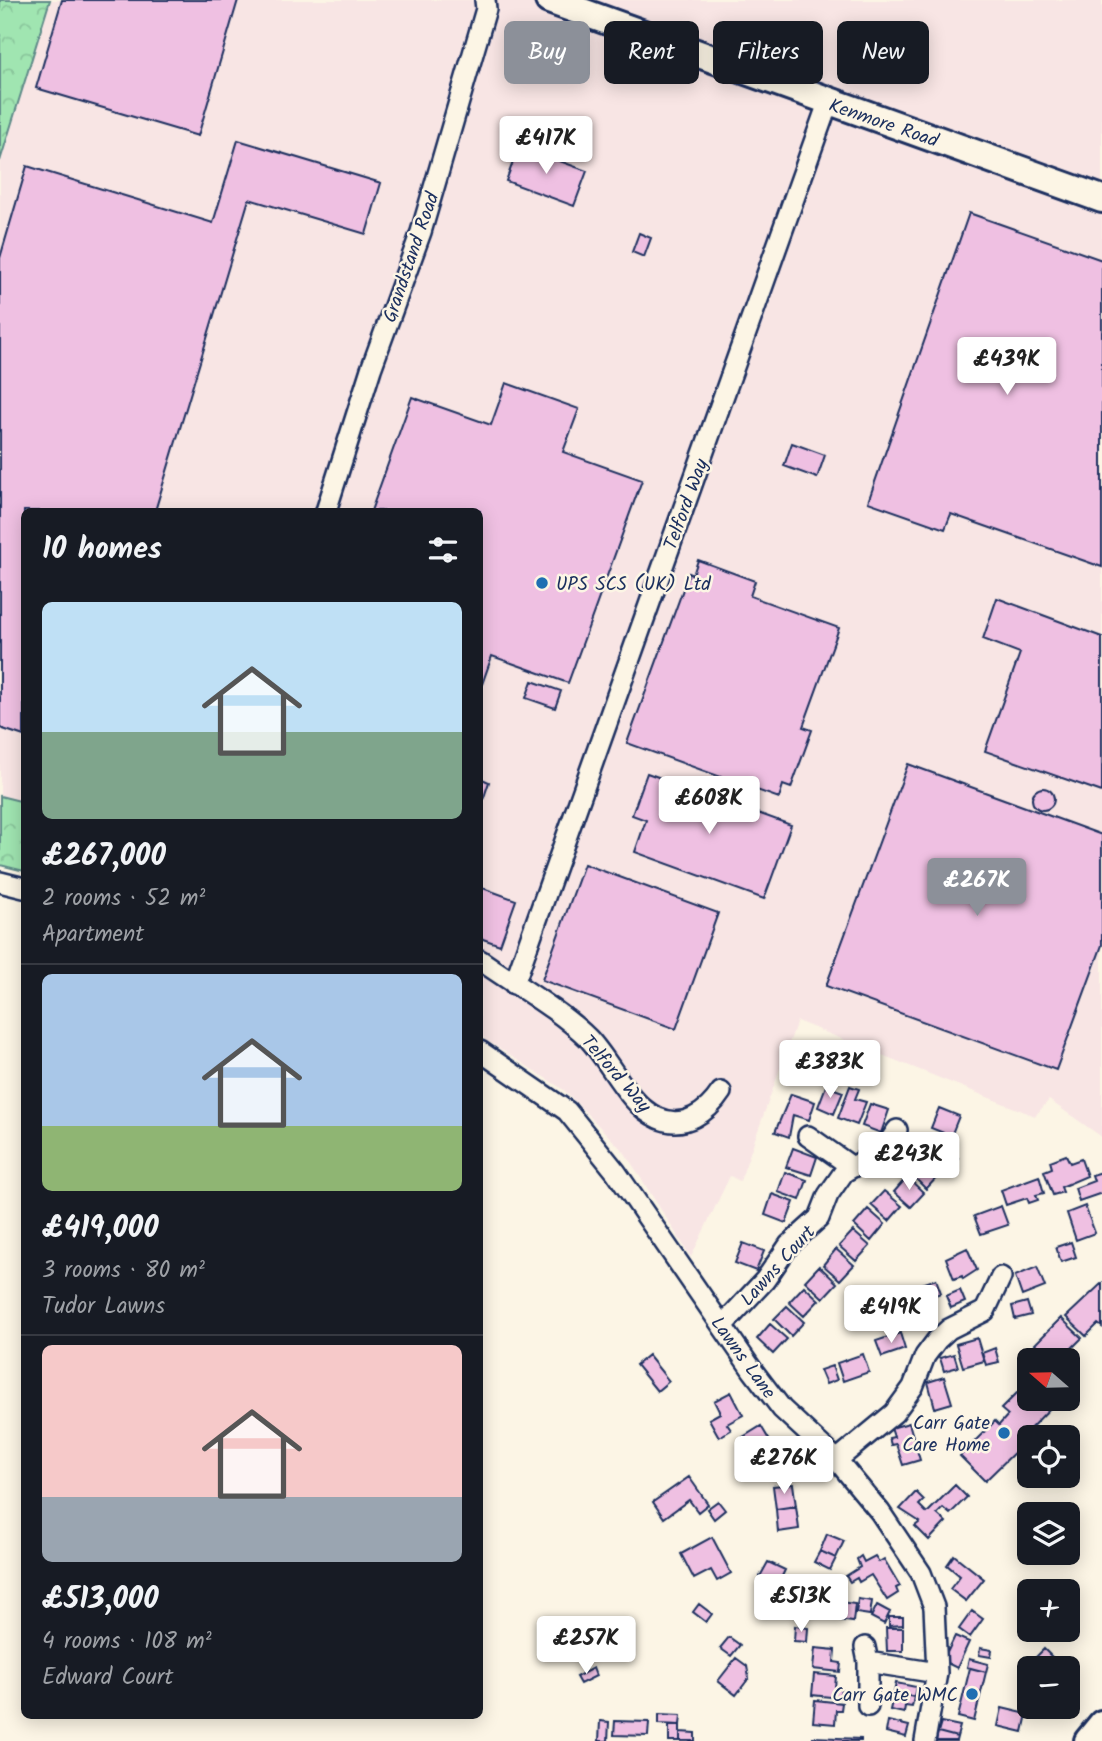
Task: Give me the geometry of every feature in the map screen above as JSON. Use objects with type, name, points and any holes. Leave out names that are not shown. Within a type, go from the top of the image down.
[{"type":"street","name":"Grandstand Road","points":[[327,508],[371,369],[421,232],[486,9],[485,0]]},
{"type":"street","name":"Kenmore Road","points":[[549,0],[828,103],[1102,199]]},
{"type":"street","name":"Telford Way","points":[[514,984],[828,103]]},
{"type":"street","points":[[0,882],[21,887]]},
{"type":"street","name":"Telford Way","points":[[483,962],[588,1038],[637,1101],[660,1119],[689,1120],[712,1106],[721,1092]]},
{"type":"street","name":"Lawns Lane","points":[[483,1053],[567,1111],[616,1172],[782,1409],[837,1460],[880,1513],[921,1573],[933,1607],[937,1673],[925,1741]]},
{"type":"street","name":"Lawns Court","points":[[722,1326],[765,1280],[789,1245],[819,1218],[836,1182],[852,1167],[884,1149],[897,1130]]},
{"type":"street","points":[[808,1136],[852,1167]]},
{"type":"street","points":[[837,1460],[905,1400],[925,1356],[949,1329],[992,1318],[1001,1277]]},
{"type":"street","points":[[868,1706],[867,1654],[937,1673]]},
{"type":"street","points":[[1088,1741],[1102,1724]]},
{"type":"shaded area","points":[[0,0],[1102,0],[1102,1137],[1049,1100],[1035,1116],[797,1021],[740,1181],[730,1176],[691,1257],[625,1153],[564,1090],[483,1038],[483,508],[21,508],[21,801],[0,796]]},
{"type":"green space","points":[[0,0],[50,0],[0,161]]},
{"type":"green space","points":[[0,796],[21,801],[21,870],[0,865]]},
{"type":"building","points":[[62,0],[238,0],[198,136],[36,88]]},
{"type":"building","points":[[238,140],[381,183],[366,234],[249,199],[156,508],[21,508],[21,735],[0,728],[0,258],[27,166],[213,223]]},
{"type":"building","points":[[519,146],[587,171],[574,206],[506,181]]},
{"type":"building","points":[[969,213],[1102,260],[1102,567],[951,514],[945,529],[868,502]]},
{"type":"building","points":[[639,233],[651,238],[644,257],[632,252]]},
{"type":"building","name":"UPS SCS (UK) Ltd","points":[[506,383],[579,409],[563,452],[642,480],[568,683],[492,656],[483,682],[483,508],[372,508],[412,397],[491,425]]},
{"type":"building","points":[[792,443],[825,455],[817,478],[784,466]]},
{"type":"building","points":[[698,560],[755,581],[750,596],[839,628],[803,727],[812,730],[791,788],[783,785],[779,798],[627,743],[689,573],[693,575]]},
{"type":"building","points":[[997,598],[1102,637],[1102,792],[985,751],[1020,653],[983,639]]},
{"type":"building","points":[[532,681],[561,691],[555,708],[526,698]]},
{"type":"building","points":[[908,764],[1102,835],[1102,945],[1056,1070],[826,986]]},
{"type":"building","points":[[647,773],[791,825],[764,899],[635,852],[646,820],[632,815]]},
{"type":"building","points":[[483,779],[489,782],[483,800]]},
{"type":"building","points":[[1043,788],[1051,791],[1054,799],[1051,807],[1043,810],[1035,807],[1032,799],[1035,791]]},
{"type":"building","points":[[584,864],[718,913],[676,1029],[542,980]]},
{"type":"building","points":[[483,888],[516,900],[500,945],[483,939]]},
{"type":"building","points":[[826,1086],[843,1092],[834,1114],[818,1107]]},
{"type":"building","points":[[850,1086],[859,1089],[855,1099],[866,1102],[857,1125],[838,1118]]},
{"type":"building","points":[[791,1094],[815,1102],[809,1120],[793,1115],[789,1137],[775,1132]]},
{"type":"building","points":[[870,1104],[889,1110],[881,1133],[862,1126]]},
{"type":"building","points":[[939,1108],[959,1116],[951,1136],[931,1128]]},
{"type":"building","points":[[933,1135],[955,1143],[950,1155],[958,1158],[953,1170],[941,1165],[942,1160],[926,1154]]},
{"type":"building","points":[[793,1148],[817,1157],[811,1175],[786,1167]]},
{"type":"building","points":[[1066,1155],[1070,1163],[1081,1159],[1087,1176],[1061,1187],[1063,1192],[1053,1195],[1044,1171],[1052,1168],[1050,1161]]},
{"type":"building","points":[[926,1161],[940,1174],[926,1189],[912,1175]]},
{"type":"building","points":[[785,1172],[807,1180],[800,1200],[778,1192]]},
{"type":"building","points":[[1102,1172],[1102,1193],[1079,1201],[1075,1188],[1094,1181],[1092,1175]]},
{"type":"building","points":[[1039,1176],[1044,1193],[1036,1195],[1038,1200],[1029,1203],[1027,1198],[1006,1205],[1001,1190]]},
{"type":"building","points":[[907,1177],[924,1193],[911,1207],[894,1192]]},
{"type":"building","points":[[884,1191],[902,1206],[889,1221],[871,1205]]},
{"type":"building","points":[[772,1194],[794,1202],[786,1223],[765,1215]]},
{"type":"building","points":[[1001,1206],[1008,1225],[981,1234],[974,1216]]},
{"type":"building","points":[[1085,1206],[1095,1233],[1076,1240],[1067,1213]]},
{"type":"building","points":[[868,1209],[885,1224],[871,1241],[854,1225]]},
{"type":"building","points":[[853,1231],[870,1246],[856,1261],[839,1246]]},
{"type":"building","points":[[1071,1242],[1076,1257],[1061,1262],[1056,1247]]},
{"type":"building","points":[[743,1243],[764,1251],[756,1271],[735,1263]]},
{"type":"building","points":[[967,1248],[977,1270],[963,1279],[962,1276],[954,1279],[946,1258]]},
{"type":"building","points":[[836,1249],[854,1265],[840,1280],[823,1265]]},
{"type":"building","points":[[819,1266],[837,1283],[823,1298],[805,1281]]},
{"type":"building","points":[[1037,1267],[1045,1287],[1022,1296],[1015,1276]]},
{"type":"building","points":[[936,1279],[941,1293],[927,1298],[922,1284]]},
{"type":"building","points":[[1102,1283],[1102,1327],[1098,1324],[1086,1336],[1066,1317]]},
{"type":"building","points":[[804,1286],[819,1300],[804,1316],[789,1302]]},
{"type":"building","points":[[960,1290],[965,1302],[951,1308],[946,1296]]},
{"type":"building","points":[[924,1300],[931,1317],[905,1327],[898,1310]]},
{"type":"building","points":[[1027,1302],[1031,1315],[1015,1319],[1012,1306]]},
{"type":"building","points":[[787,1306],[804,1322],[791,1336],[774,1319]]},
{"type":"building","points":[[1061,1318],[1082,1338],[1072,1348],[1036,1348],[1034,1345]]},
{"type":"building","points":[[770,1324],[787,1339],[773,1354],[757,1339]]},
{"type":"building","points":[[900,1333],[905,1349],[882,1357],[876,1341]]},
{"type":"building","points":[[977,1338],[984,1361],[963,1367],[956,1344]]},
{"type":"building","points":[[995,1348],[999,1362],[986,1365],[982,1353]]},
{"type":"building","points":[[863,1354],[869,1372],[843,1381],[837,1363]]},
{"type":"building","points":[[954,1354],[958,1367],[944,1371],[940,1358]]},
{"type":"building","points":[[648,1355],[669,1381],[657,1391],[636,1365]]},
{"type":"building","points":[[832,1366],[837,1380],[826,1384],[820,1370]]},
{"type":"building","points":[[944,1377],[952,1403],[935,1408],[928,1382]]},
{"type":"building","points":[[731,1392],[743,1415],[727,1424],[731,1430],[719,1437],[709,1419],[720,1413],[714,1401]]},
{"type":"building","name":"Carr Gate Care Home","points":[[1017,1393],[1017,1411],[1047,1411],[1034,1425],[1017,1425],[1017,1450],[985,1481],[960,1456],[995,1421],[999,1425],[1008,1415],[1001,1409]]},
{"type":"building","points":[[909,1423],[920,1460],[903,1465],[896,1444],[891,1445],[889,1438],[894,1437],[891,1428]]},
{"type":"building","points":[[761,1426],[774,1448],[755,1459],[743,1437]]},
{"type":"building","points":[[689,1477],[708,1504],[698,1512],[689,1500],[664,1518],[653,1502]]},
{"type":"building","points":[[793,1484],[796,1506],[776,1509],[773,1486]]},
{"type":"building","points":[[955,1485],[967,1497],[950,1514],[943,1508],[937,1514],[946,1522],[929,1540],[915,1526],[920,1522],[900,1509],[916,1492],[924,1500],[919,1505],[927,1513]]},
{"type":"building","points":[[718,1501],[725,1510],[714,1519],[707,1509]]},
{"type":"building","points":[[796,1506],[799,1529],[778,1532],[776,1509]]},
{"type":"building","points":[[827,1534],[844,1541],[836,1558],[820,1551]]},
{"type":"building","points":[[712,1537],[731,1573],[717,1581],[711,1570],[694,1579],[681,1554]]},
{"type":"building","points":[[820,1551],[836,1558],[830,1570],[814,1562]]},
{"type":"building","points":[[954,1555],[984,1579],[966,1601],[950,1589],[960,1576],[947,1565]]},
{"type":"building","points":[[861,1556],[864,1562],[875,1556],[879,1562],[884,1559],[900,1586],[896,1588],[898,1593],[887,1600],[871,1575],[859,1582],[857,1578],[850,1582],[846,1576],[860,1567],[857,1559]]},
{"type":"building","points":[[768,1562],[785,1570],[776,1589],[758,1580]]},
{"type":"building","points":[[781,1577],[797,1585],[791,1596],[776,1589]]},
{"type":"building","points":[[806,1595],[828,1597],[826,1617],[804,1615]]},
{"type":"building","points":[[858,1599],[872,1601],[870,1615],[856,1613]]},
{"type":"building","points":[[833,1601],[855,1604],[853,1622],[831,1619]]},
{"type":"building","points":[[699,1604],[712,1614],[706,1622],[693,1612]]},
{"type":"building","points":[[877,1605],[890,1612],[884,1624],[871,1617]]},
{"type":"building","points":[[972,1611],[983,1619],[970,1637],[959,1629]]},
{"type":"building","points":[[889,1617],[903,1617],[903,1625],[889,1626]]},
{"type":"building","points":[[795,1626],[808,1628],[807,1642],[794,1641]]},
{"type":"building","points":[[886,1628],[903,1628],[903,1651],[887,1651]]},
{"type":"building","points":[[955,1636],[969,1642],[957,1668],[943,1661]]},
{"type":"building","points":[[729,1637],[740,1645],[731,1656],[720,1648]]},
{"type":"building","points":[[815,1648],[835,1650],[834,1662],[841,1663],[840,1672],[813,1669]]},
{"type":"building","points":[[980,1648],[992,1650],[991,1657],[979,1655]]},
{"type":"building","points":[[1044,1649],[1051,1656],[1037,1656]]},
{"type":"building","points":[[736,1658],[747,1666],[749,1678],[736,1695],[718,1681]]},
{"type":"building","points":[[969,1659],[988,1664],[986,1672],[967,1667]]},
{"type":"building","points":[[593,1668],[596,1676],[580,1684],[576,1677]]},
{"type":"building","name":"Carr Gate WMC","points":[[970,1668],[986,1672],[974,1721],[958,1717]]},
{"type":"building","points":[[814,1674],[836,1676],[835,1688],[841,1688],[840,1698],[812,1695]]},
{"type":"building","points":[[896,1683],[916,1687],[914,1697],[894,1693]]},
{"type":"building","points":[[894,1693],[914,1697],[912,1707],[905,1706],[904,1713],[890,1710]]},
{"type":"building","points":[[815,1700],[842,1703],[841,1710],[836,1710],[835,1724],[813,1722]]},
{"type":"building","points":[[1002,1708],[1017,1712],[1017,1719],[1026,1719],[1023,1732],[998,1726]]},
{"type":"building","points":[[659,1714],[681,1715],[680,1725],[659,1724]]},
{"type":"building","points":[[600,1721],[609,1722],[608,1741],[599,1741]]},
{"type":"building","points":[[615,1721],[649,1722],[648,1736],[614,1735]]},
{"type":"building","points":[[888,1721],[909,1726],[906,1737],[886,1732]]},
{"type":"building","points":[[941,1722],[960,1726],[957,1737],[938,1732]]},
{"type":"building","points":[[669,1725],[680,1725],[680,1741],[669,1741]]},
{"type":"building","points":[[680,1732],[695,1733],[695,1741],[680,1741]]},
{"type":"building","points":[[938,1732],[957,1737],[956,1741],[936,1741]]},
{"type":"building","points":[[813,1737],[861,1739],[861,1741],[813,1741]]},
{"type":"place","name":"UPS SCS (UK) Ltd","points":[[542,583]]},
{"type":"place","name":"Carr Gate Care Home","points":[[1004,1433]]},
{"type":"place","name":"Carr Gate WMC","points":[[972,1694]]}]
